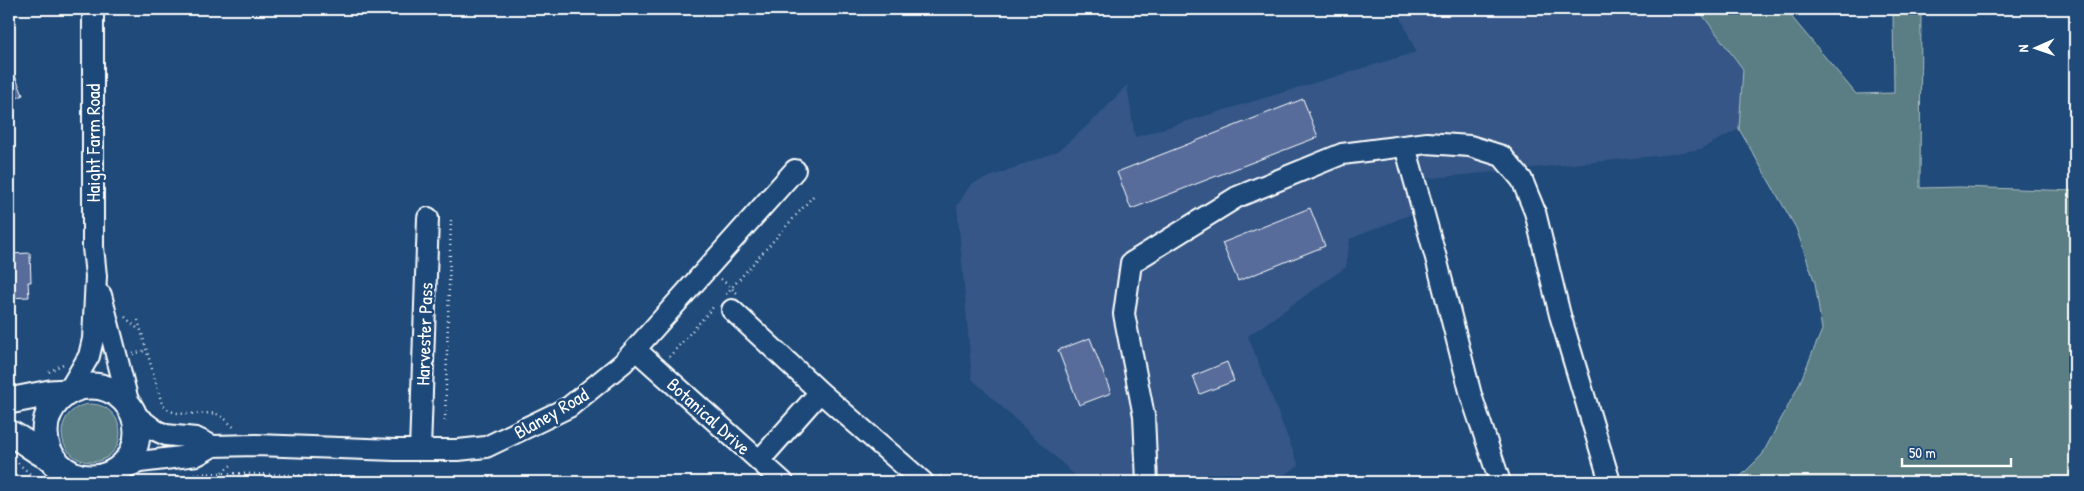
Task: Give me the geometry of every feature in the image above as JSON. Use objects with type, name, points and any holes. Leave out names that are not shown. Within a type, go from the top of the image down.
[{"type":"main road","points":[[9,401],[50,393],[68,392],[91,386],[106,388],[119,395],[131,410],[137,430],[136,443],[131,455],[113,477],[85,478],[57,471],[23,440],[9,433]]},
{"type":"main road","points":[[57,471],[46,442],[46,428],[48,415],[55,404],[68,392]]},
{"type":"street","name":"Haight Farm Road","points":[[68,392],[89,356],[93,339],[96,276],[93,247],[93,9]]},
{"type":"street","points":[[1148,482],[1144,416],[1124,314],[1131,263],[1237,197],[1342,154],[1427,143],[1470,146],[1502,156],[1522,180],[1535,212],[1560,315],[1610,482]]},
{"type":"street","points":[[1405,146],[1471,395],[1500,482]]},
{"type":"street","name":"Blaney Road","points":[[131,410],[155,430],[166,434],[196,438],[213,446],[256,445],[420,450],[486,448],[569,407],[599,384],[636,350],[795,170]]},
{"type":"street","name":"Harvester Pass","points":[[420,450],[428,218]]},
{"type":"street","name":"Haight Farm Road","points":[[96,276],[131,410]]},
{"type":"street","points":[[732,310],[820,392],[923,482]]},
{"type":"street","name":"Botanical Drive","points":[[636,350],[783,482]]},
{"type":"street","points":[[759,461],[820,392]]},
{"type":"street","name":"Blaney Road","points":[[113,477],[140,462],[198,455],[213,446]]},
{"type":"path","points":[[776,238],[815,194]]},
{"type":"path","points":[[445,421],[450,219]]},
{"type":"path","points":[[138,320],[145,351],[162,404],[165,408],[181,413],[216,414],[235,429]]},
{"type":"path","points":[[137,328],[140,331]]},
{"type":"path","points":[[41,374],[58,369],[68,357]]},
{"type":"path","points":[[11,457],[39,482]]},
{"type":"path","points":[[221,473],[238,460]]},
{"type":"path","points":[[188,474],[221,473],[353,477],[378,480],[452,481]]},
{"type":"path","points":[[267,475],[267,482]]},
{"type":"shaded area","points":[[1397,9],[1698,9],[1743,69],[1739,129],[1701,149],[1666,155],[1413,180],[1419,211],[1350,239],[1346,267],[1248,336],[1299,466],[1272,482],[1082,482],[972,379],[957,206],[971,184],[1058,151],[1097,117],[1127,85],[1135,137],[1416,52]]},
{"type":"green space","points":[[1698,9],[1785,9],[1856,94],[1894,93],[1893,9],[1921,9],[1920,188],[1960,187],[2075,191],[2075,482],[1735,482],[1762,455],[1798,387],[1822,330],[1815,283],[1796,228],[1739,129],[1743,69]]},
{"type":"green space","points":[[85,404],[97,404],[112,412],[120,427],[120,439],[112,454],[97,462],[85,462],[70,454],[62,439],[62,427],[70,412]]},
{"type":"building","points":[[9,61],[23,95],[9,102]]},
{"type":"building","points":[[1303,99],[1318,137],[1131,209],[1117,172]]},
{"type":"building","points":[[1310,208],[1325,246],[1238,281],[1222,243]]},
{"type":"building","points":[[30,253],[31,282],[28,282],[29,297],[9,298],[9,254]]},
{"type":"building","points":[[1090,338],[1111,393],[1079,405],[1058,350]]},
{"type":"building","points":[[1227,362],[1234,381],[1200,394],[1193,376]]}]
